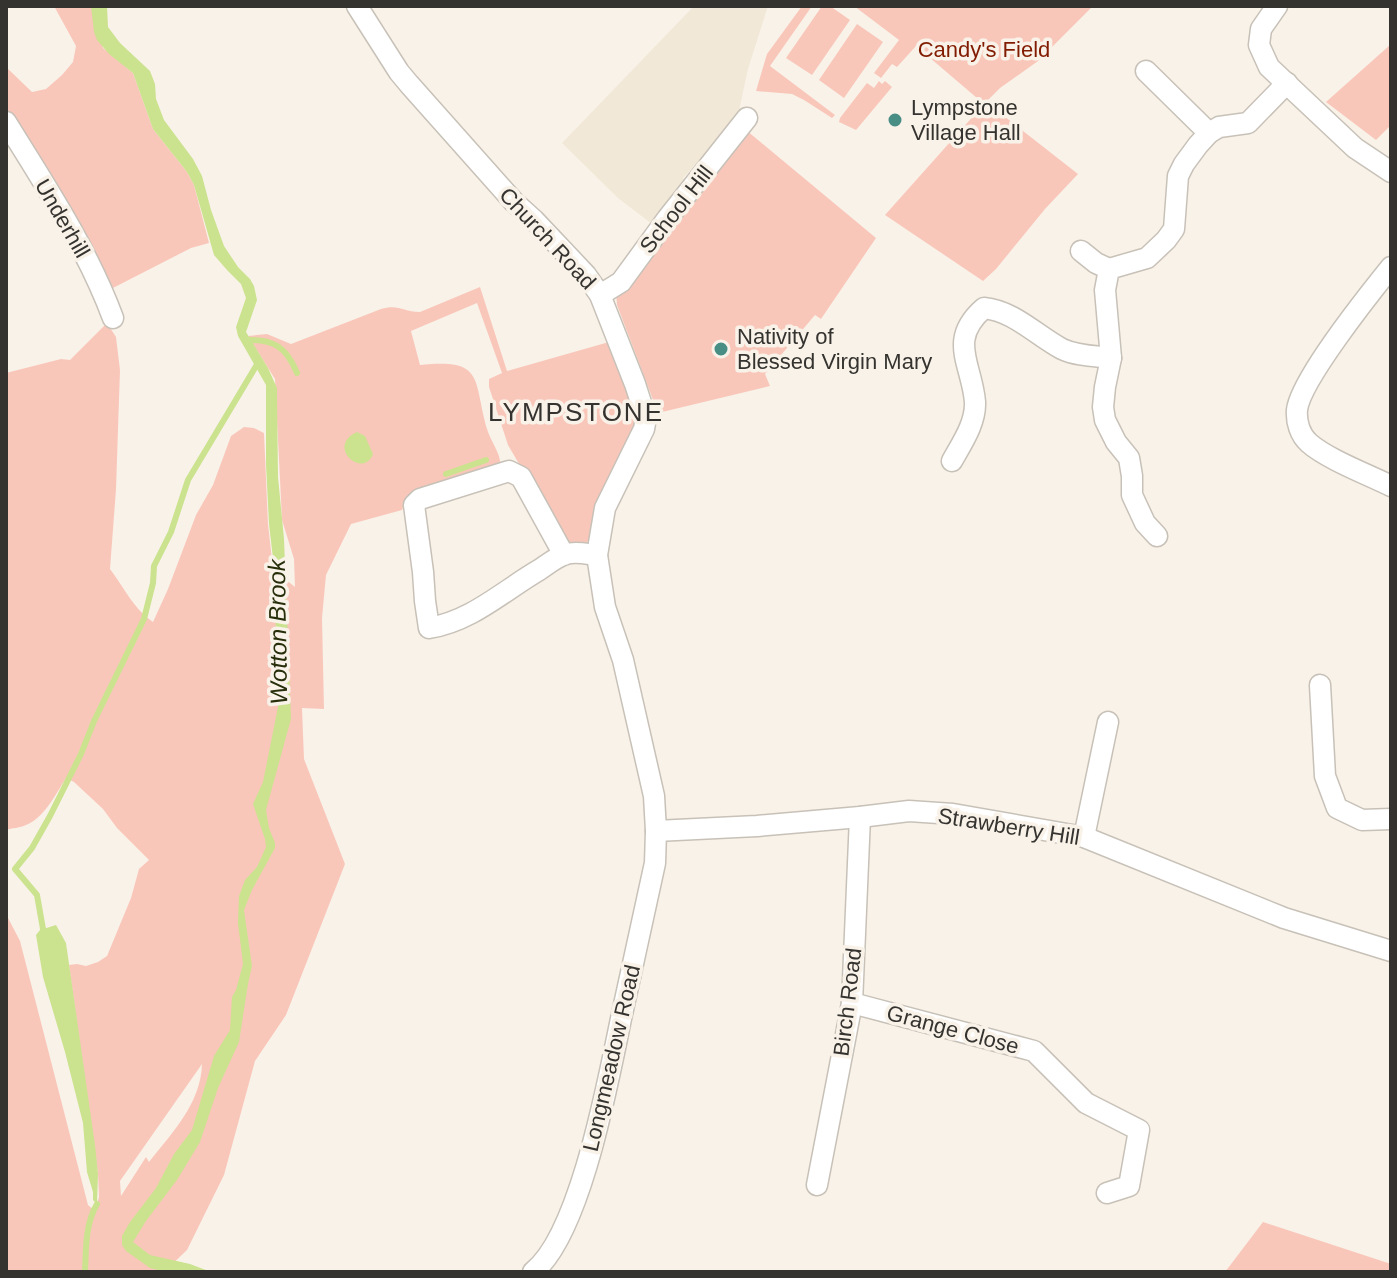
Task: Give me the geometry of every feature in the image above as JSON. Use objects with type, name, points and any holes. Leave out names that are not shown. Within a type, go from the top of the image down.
[{"type":"street","name":"Church Road","points":[[357,6],[409,84],[514,202],[586,275],[600,295],[635,384],[646,418],[644,429],[605,508],[597,555],[605,607],[623,660],[654,796],[656,831]]},
{"type":"street","points":[[1277,6],[1261,29],[1259,45],[1269,67],[1355,148],[1391,172]]},
{"type":"street","points":[[1146,71],[1209,133]]},
{"type":"street","points":[[1081,251],[1109,269],[1147,258],[1174,229],[1178,176],[1198,145],[1219,127],[1248,123],[1287,83]]},
{"type":"street","name":"School Hill","points":[[600,295],[621,282],[747,118]]},
{"type":"street","name":"Underhill","points":[[6,122],[88,259],[113,318]]},
{"type":"street","points":[[1391,267],[1311,377],[1297,407],[1298,426],[1308,443],[1391,486]]},
{"type":"street","points":[[1109,269],[1105,290],[1111,358],[1103,407],[1105,420],[1116,442],[1129,458],[1132,495],[1145,523],[1157,536]]},
{"type":"street","points":[[952,461],[969,430],[975,403],[962,343],[973,318],[984,308],[999,310],[1061,349],[1074,354],[1111,358]]},
{"type":"street","points":[[564,555],[521,477],[509,471],[420,499],[414,505],[429,628],[441,626],[484,607],[512,585],[564,555],[597,555]]},
{"type":"street","points":[[1320,685],[1325,776],[1337,808],[1362,820],[1391,819]]},
{"type":"street","points":[[1084,837],[1108,722]]},
{"type":"street","name":"Strawberry Hill","points":[[656,831],[757,826],[909,811],[953,814],[1084,837],[1284,918],[1391,951]]},
{"type":"street","name":"Birch Road","points":[[817,1185],[852,1003],[860,817]]},
{"type":"street","name":"Longmeadow Road","points":[[533,1272],[560,1236],[600,1118],[655,863],[656,831]]},
{"type":"street","name":"Grange Close","points":[[852,1003],[1034,1051],[1086,1103],[1139,1130],[1129,1186],[1107,1193]]},
{"type":"shaded area","points":[[694,6],[768,6],[748,69],[737,120],[683,178],[686,182],[652,224],[618,198],[562,143]]},
{"type":"green space","points":[[54,6],[91,6],[103,48],[133,73],[153,129],[194,185],[209,243],[191,248],[111,289],[6,108],[6,67],[32,92],[46,89],[73,62],[76,46]]},
{"type":"green space","points":[[802,6],[812,6],[770,66],[835,115],[832,118],[792,94],[756,91],[767,54]]},
{"type":"green space","points":[[822,6],[830,6],[850,20],[812,75],[786,58]]},
{"type":"green space","name":"Candy's Field","points":[[854,6],[1093,6],[1038,61],[986,102],[1078,174],[983,281],[885,215],[984,104],[916,46],[897,67],[892,64],[881,78],[874,73],[899,40]]},
{"type":"green space","points":[[857,24],[883,42],[844,98],[819,80]]},
{"type":"green space","points":[[1390,45],[1391,125],[1376,140],[1326,102]]},
{"type":"green space","points":[[879,81],[882,84],[885,81],[892,87],[856,130],[839,122],[867,83],[874,88]]},
{"type":"green space","points":[[746,130],[876,238],[821,319],[815,315],[765,374],[770,386],[658,413],[617,305],[616,291]]},
{"type":"green space","points":[[480,287],[507,371],[609,342],[636,420],[591,539],[584,544],[576,544],[561,536],[508,445],[489,387],[489,379],[502,373],[477,303],[411,331],[420,365],[456,365],[473,376],[487,429],[500,459],[500,470],[406,501],[402,510],[351,524],[326,575],[322,618],[324,709],[302,708],[304,759],[345,864],[286,1015],[255,1061],[224,1175],[187,1250],[164,1272],[6,1272],[6,914],[20,941],[88,1205],[95,1211],[99,1197],[98,1174],[69,965],[86,966],[107,956],[131,898],[139,869],[149,860],[103,809],[66,778],[38,817],[24,826],[6,830],[6,373],[61,359],[70,360],[107,323],[116,337],[120,370],[110,569],[135,604],[153,622],[231,436],[244,427],[264,433],[274,578],[285,579],[295,587],[294,559],[282,520],[275,379],[248,336],[267,334],[291,344],[381,309],[392,307],[420,312]],"holes":[[[202,1064],[197,1092],[176,1129],[149,1162],[146,1157],[121,1196],[120,1181]]]},
{"type":"green space","points":[[1263,1222],[1391,1264],[1391,1272],[1225,1272]]},
{"type":"water","name":"Wotton Brook","points":[[91,6],[107,6],[108,27],[150,71],[164,120],[202,176],[224,246],[254,286],[257,300],[246,332],[277,388],[278,477],[284,539],[291,719],[266,810],[275,848],[244,910],[252,966],[239,1042],[218,1088],[200,1142],[133,1242],[150,1255],[211,1272],[165,1272],[150,1268],[126,1251],[122,1236],[192,1130],[214,1056],[230,1030],[232,997],[243,964],[238,923],[239,896],[245,880],[257,867],[266,847],[253,804],[263,782],[278,707],[274,567],[266,464],[266,385],[238,336],[236,327],[246,298],[241,284],[214,255],[194,185],[153,129],[133,73],[97,40]]},
{"type":"water","points":[[357,432],[365,436],[373,454],[362,464],[349,458],[345,452],[348,438]]},
{"type":"water","points":[[56,925],[66,943],[95,1145],[97,1204],[93,1200],[87,1172],[83,1123],[43,977],[36,935],[40,930]]},
{"type":"waterway","points":[[245,340],[277,346],[288,356],[297,373]]},
{"type":"waterway","points":[[43,929],[37,895],[15,869],[32,848],[50,816],[144,619],[154,566],[171,532],[188,480],[259,361]]},
{"type":"waterway","points":[[446,474],[486,460]]},
{"type":"waterway","points":[[85,1272],[88,1229],[97,1204]]},
{"type":"place","name":"Lympstone Village Hall","points":[[895,120]]},
{"type":"place","name":"Nativity of Blessed Virgin Mary","points":[[721,349]]},
{"type":"district","name":"LYMPSTONE","points":[[576,412]]}]
